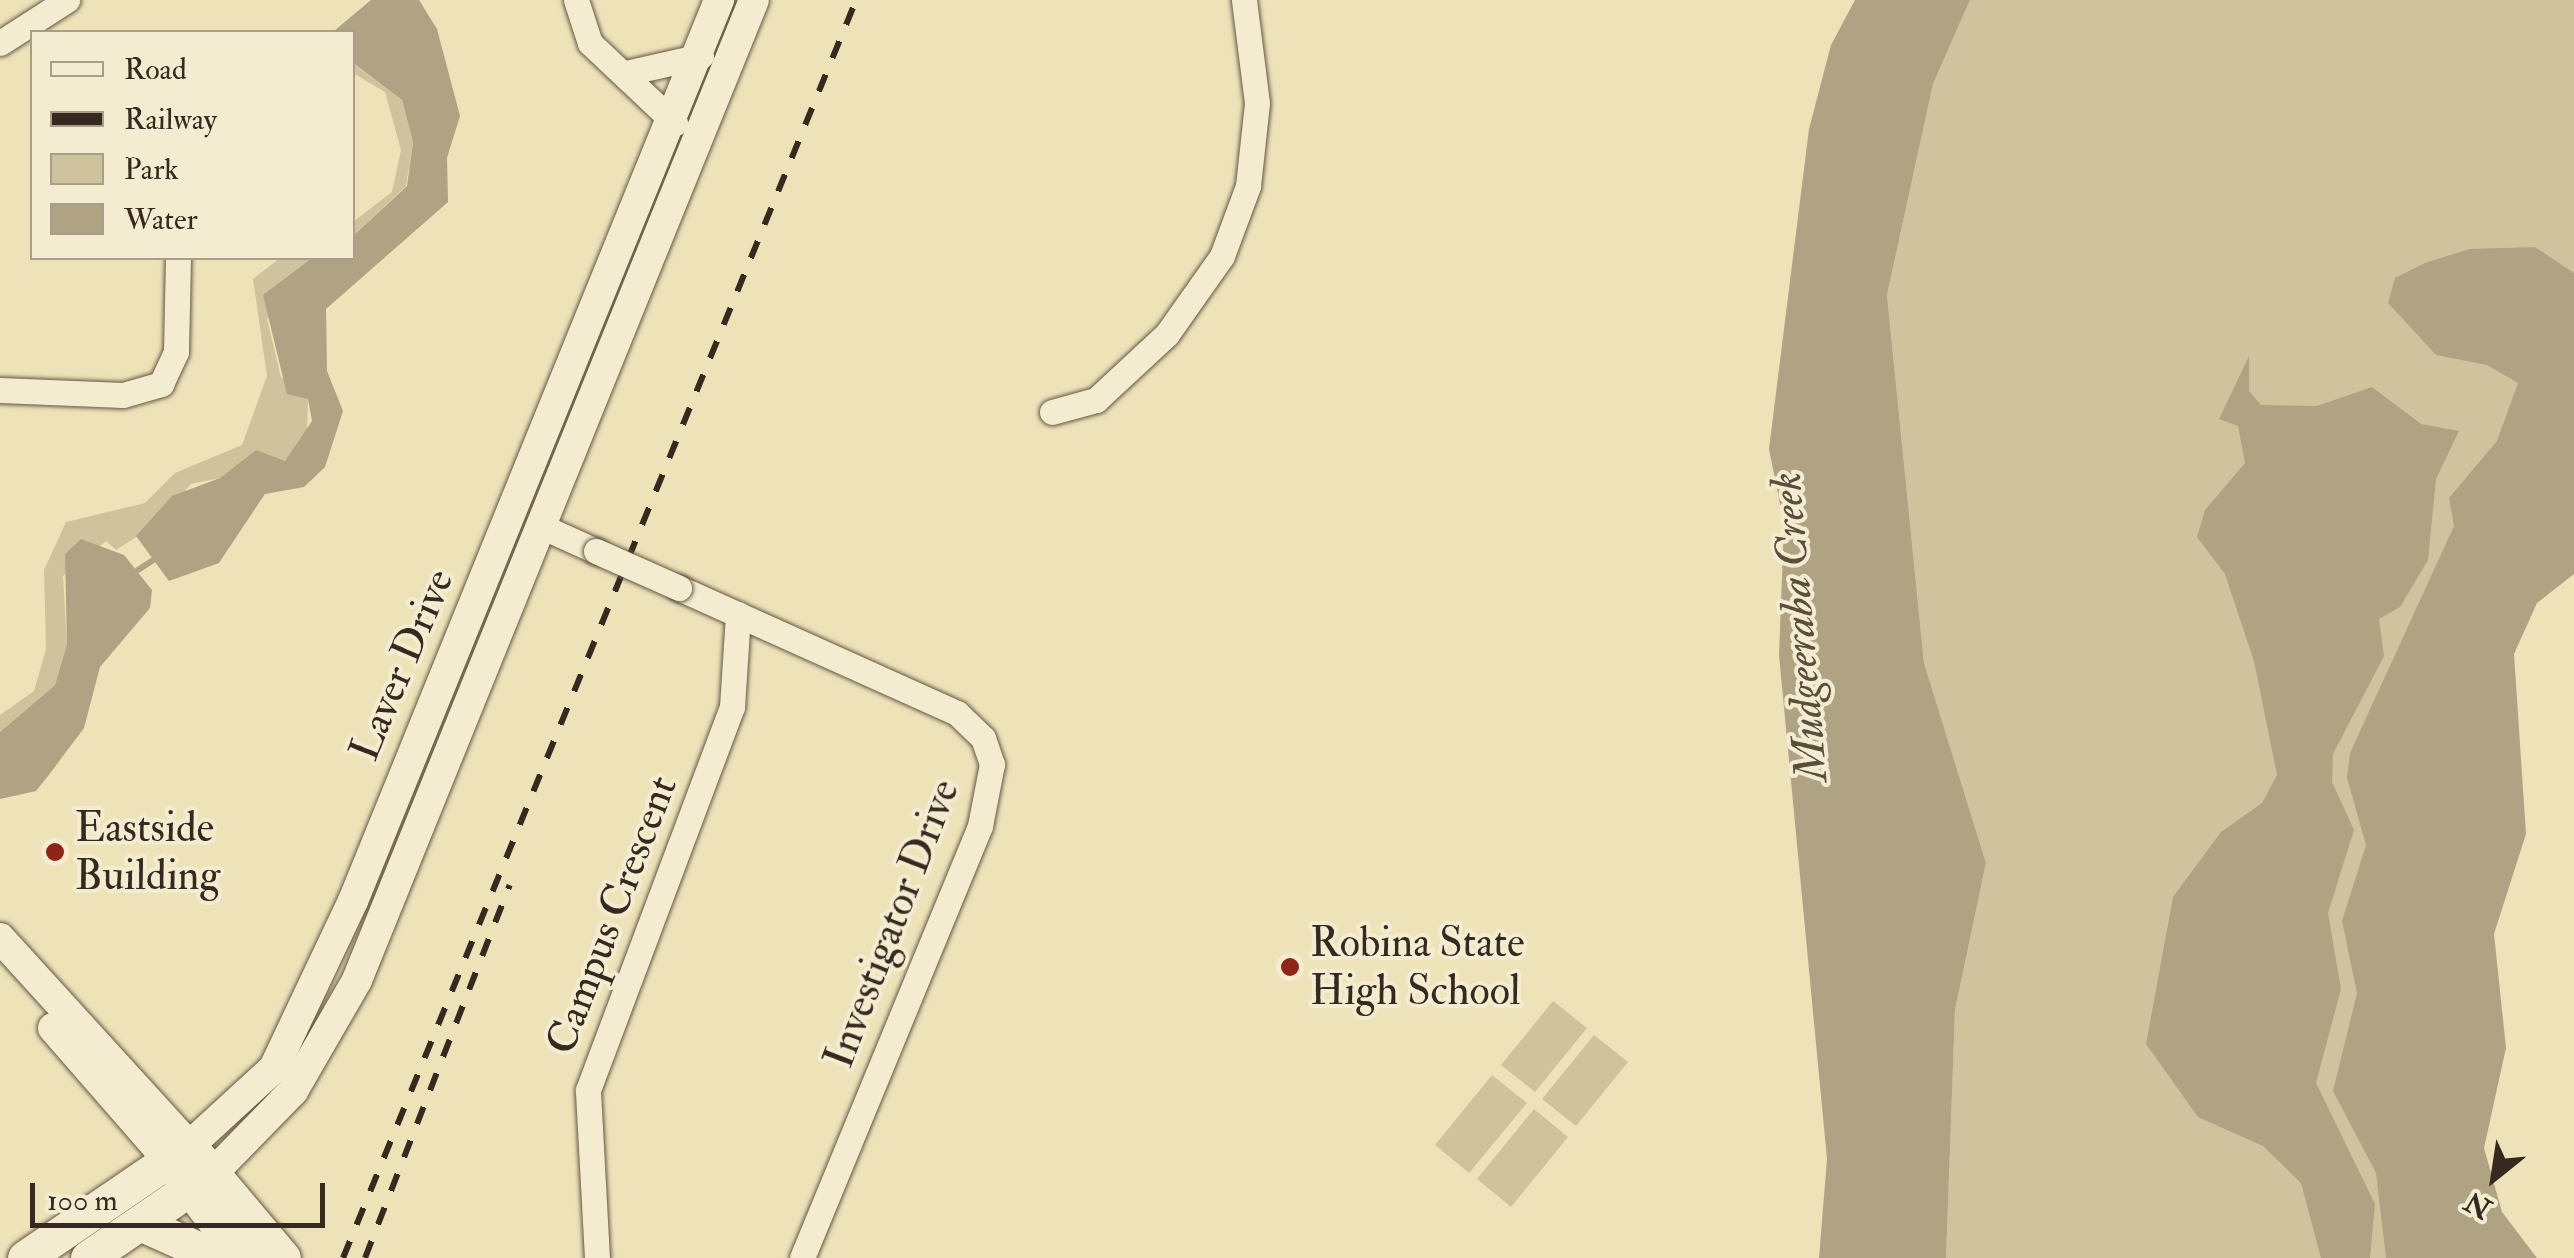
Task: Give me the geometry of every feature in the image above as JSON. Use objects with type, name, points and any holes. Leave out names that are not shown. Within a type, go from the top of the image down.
[{"type":"main road","points":[[179,1154],[283,1258]]},
{"type":"main road","name":"Laver Drive","points":[[26,1258],[179,1154]]},
{"type":"main road","points":[[203,1180],[243,1258]]},
{"type":"main road","name":"Laver Drive","points":[[88,1258],[203,1180]]},
{"type":"main road","points":[[140,1223],[218,1258]]},
{"type":"street","points":[[0,43],[66,0]]},
{"type":"street","points":[[576,0],[590,44],[675,123]]},
{"type":"street","name":"Laver Drive","points":[[179,1154],[257,1087],[297,1030],[675,123],[719,0]]},
{"type":"street","name":"Laver Drive","points":[[203,1180],[286,1100],[342,1012],[543,527],[754,0]]},
{"type":"street","points":[[1052,412],[1110,387],[1167,334],[1222,256],[1248,186],[1257,104],[1244,0]]},
{"type":"street","points":[[626,74],[701,56]]},
{"type":"street","points":[[0,390],[138,394],[160,384],[176,352],[178,260]]},
{"type":"street","name":"Investigator Drive","points":[[543,527],[957,712],[984,738],[992,764],[980,826],[802,1258]]},
{"type":"street","name":"Campus Crescent","points":[[597,1258],[586,1130],[592,1072],[704,791],[737,665],[738,614]]},
{"type":"street","name":"Campus Crescent","points":[[737,665],[769,628]]},
{"type":"street","points":[[0,938],[179,1154]]},
{"type":"street","points":[[0,968],[179,1154]]},
{"type":"green space","points":[[1970,0],[2574,0],[2574,512],[2525,549],[2451,1258],[1946,1258],[1955,1010],[1986,863],[1924,663],[1887,295],[1933,84]]},
{"type":"green space","points":[[355,65],[402,100],[413,142],[406,186],[355,234],[355,220],[392,192],[401,150],[385,92],[355,74]]},
{"type":"green space","points":[[277,260],[311,260],[267,319],[281,377],[308,399],[307,436],[284,462],[256,450],[220,478],[191,484],[152,527],[116,550],[106,541],[63,576],[67,644],[55,685],[0,732],[0,715],[34,691],[46,649],[44,570],[66,522],[145,503],[175,473],[242,445],[267,376],[253,279]]},
{"type":"green space","points":[[1553,1001],[1587,1028],[1535,1092],[1501,1065]]},
{"type":"green space","points":[[1594,1035],[1628,1062],[1576,1126],[1542,1099]]},
{"type":"green space","points":[[1492,1075],[1527,1103],[1469,1173],[1435,1145]]},
{"type":"green space","points":[[1534,1109],[1568,1137],[1511,1207],[1477,1179]]},
{"type":"water","points":[[371,0],[419,0],[437,29],[460,116],[447,158],[448,202],[326,309],[327,371],[343,411],[325,467],[304,487],[265,494],[219,563],[169,581],[136,536],[172,496],[220,478],[256,450],[285,461],[312,421],[308,399],[287,394],[263,295],[309,260],[355,260],[355,234],[407,186],[413,142],[402,100],[355,65],[355,30],[335,30]]},
{"type":"water","name":"Mudgeeraba Creek","points":[[1855,0],[1970,0],[1933,84],[1887,295],[1924,663],[1986,863],[1955,1010],[1946,1258],[1819,1258],[1827,1159],[1779,655],[1784,524],[1769,449],[1809,129],[1831,45]]},
{"type":"water","points":[[2535,247],[2574,273],[2574,574],[2537,603],[2514,654],[2526,834],[2494,934],[2506,1048],[2484,1148],[2502,1212],[2537,1258],[2386,1258],[2376,1173],[2333,1091],[2357,993],[2342,921],[2366,845],[2347,778],[2350,753],[2454,526],[2449,498],[2497,441],[2518,383],[2487,365],[2436,355],[2388,303],[2395,278],[2425,263],[2469,249]]},
{"type":"water","points":[[2249,356],[2249,391],[2261,405],[2317,406],[2372,387],[2421,424],[2459,431],[2436,479],[2428,560],[2400,607],[2379,619],[2384,656],[2333,754],[2332,782],[2354,830],[2328,913],[2341,989],[2316,1083],[2375,1204],[2370,1258],[2321,1258],[2301,1183],[2263,1146],[2198,1117],[2146,1044],[2173,897],[2221,832],[2262,803],[2277,775],[2254,661],[2225,574],[2197,537],[2205,510],[2245,463],[2238,426],[2219,419]]},
{"type":"water","points":[[81,539],[124,555],[152,590],[150,608],[100,667],[84,728],[48,776],[36,791],[0,799],[0,732],[55,685],[67,644],[65,554]]},
{"type":"waterway","points":[[138,570],[155,559]]},
{"type":"railway","points":[[343,1258],[856,0]]},
{"type":"railway","points":[[365,1258],[510,885]]},
{"type":"place","name":"Eastside Building","points":[[55,852]]},
{"type":"place","name":"Robina State High School","points":[[1290,967]]}]
